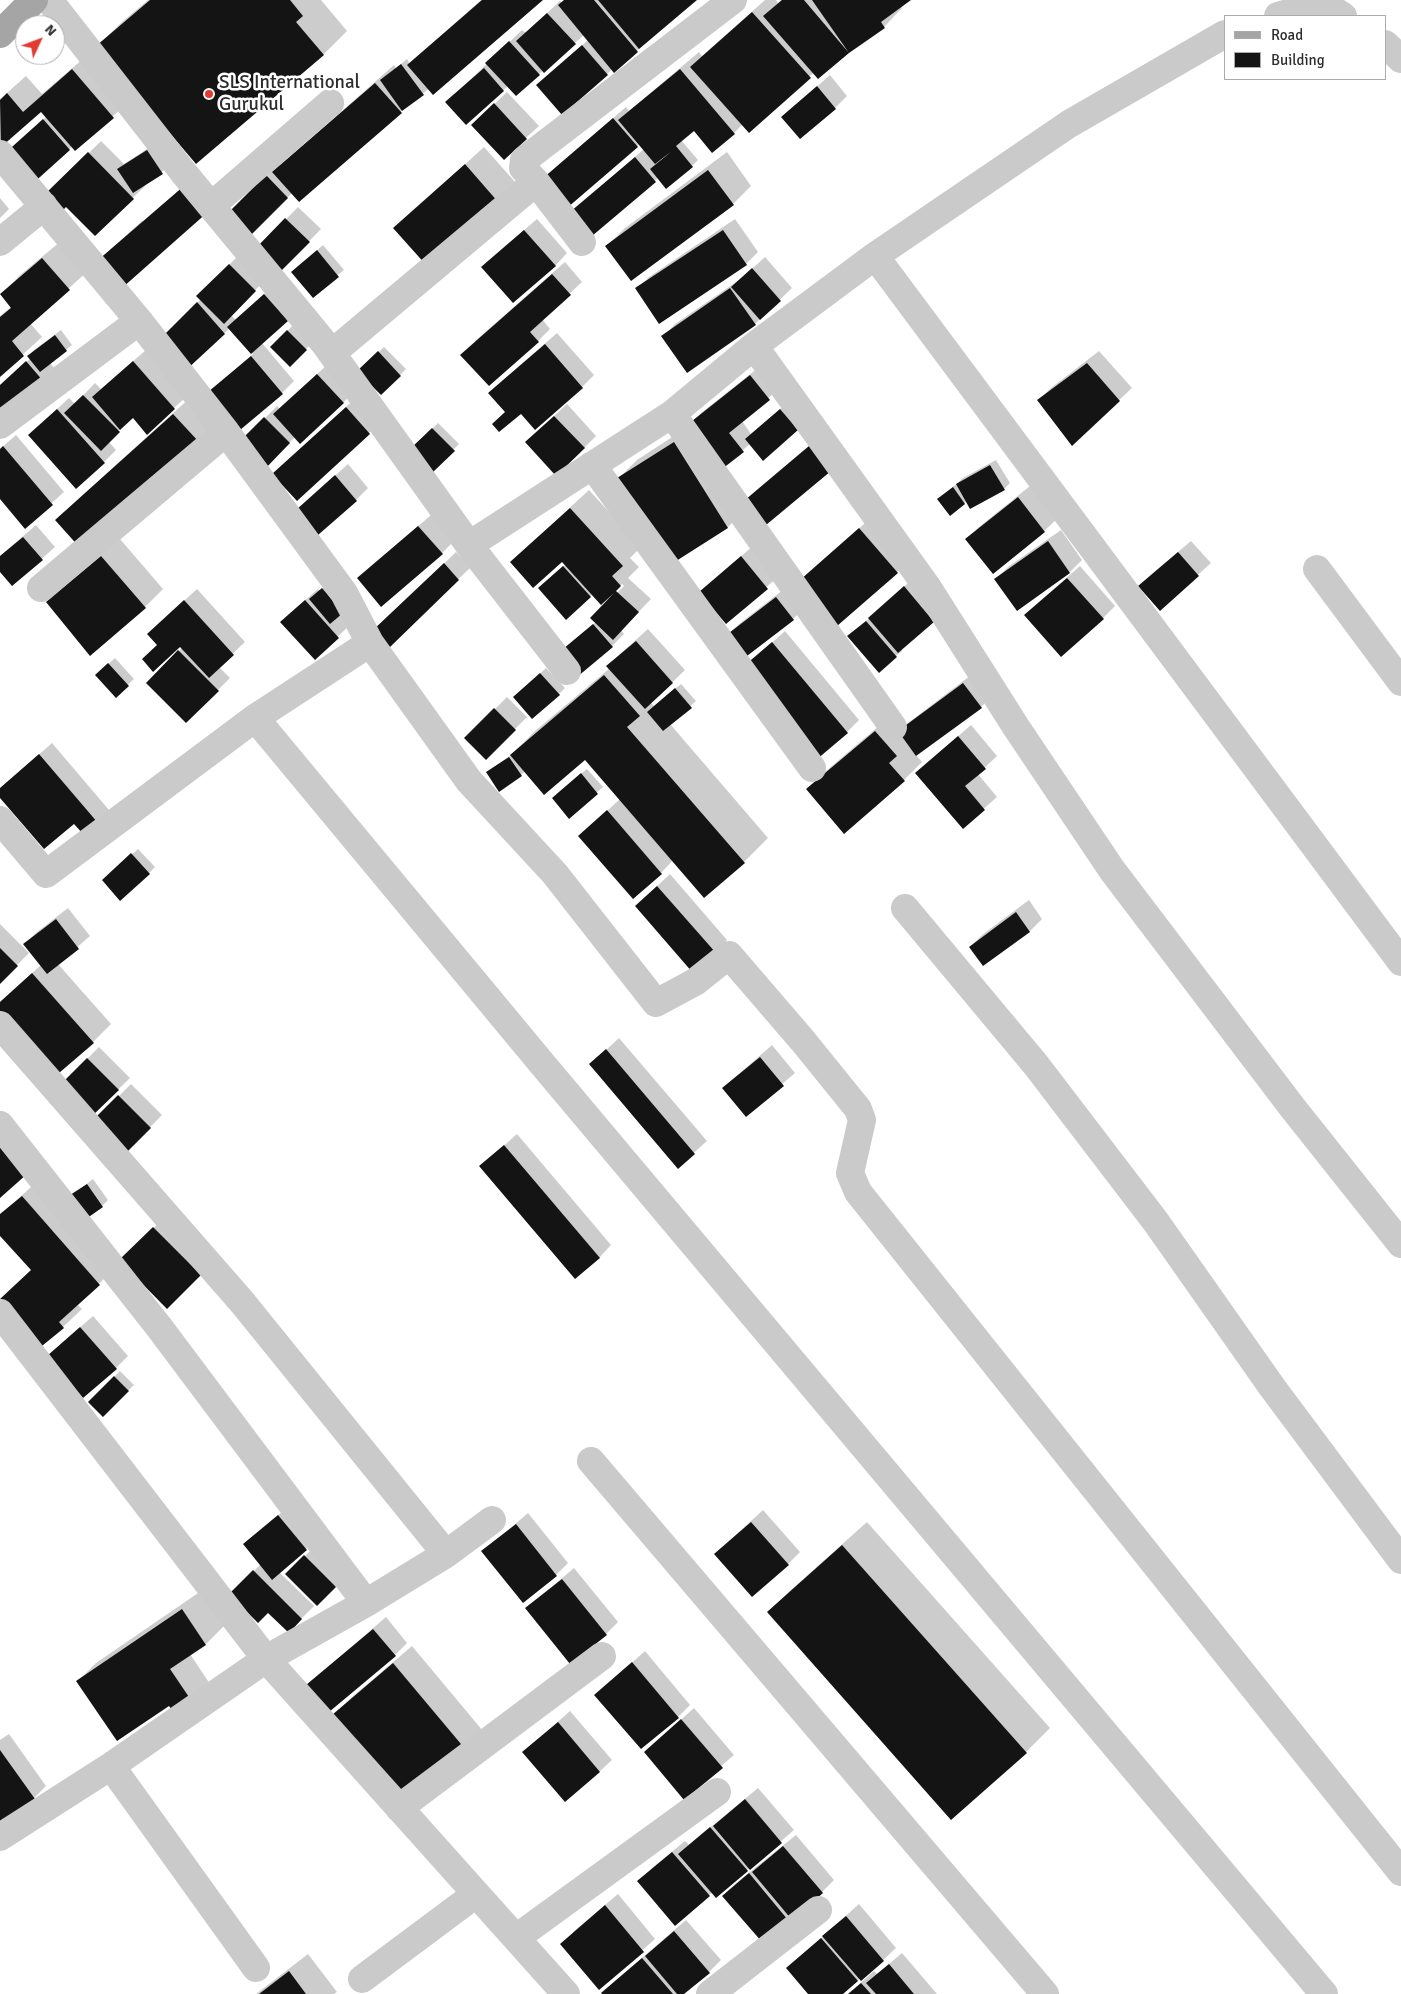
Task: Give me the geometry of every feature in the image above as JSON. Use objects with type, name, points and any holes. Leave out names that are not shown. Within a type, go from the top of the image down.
[{"type":"main road","points":[[2,27],[34,0]]},
{"type":"street","points":[[49,0],[211,206],[332,353],[469,546],[568,671]]},
{"type":"street","points":[[582,242],[523,168],[524,160],[733,0]]},
{"type":"street","points":[[1282,15],[1308,8],[1334,11],[1341,15]]},
{"type":"street","points":[[469,546],[592,464],[672,414],[754,346],[875,256],[1069,124],[1224,35]]},
{"type":"street","points":[[1386,45],[1401,59]]},
{"type":"street","points":[[211,206],[330,103]]},
{"type":"street","points":[[0,154],[138,321],[226,432],[344,593],[370,642],[469,780],[555,874],[656,1003],[695,982],[729,955],[803,1041],[858,1109],[862,1120],[850,1173],[858,1192],[1401,1872]]},
{"type":"street","points":[[332,353],[536,182]]},
{"type":"street","points":[[0,242],[44,206]]},
{"type":"street","points":[[875,256],[1401,962]]},
{"type":"street","points":[[0,425],[138,321]]},
{"type":"street","points":[[754,346],[928,588],[1016,727],[1112,870],[1281,1092],[1401,1244]]},
{"type":"street","points":[[672,414],[893,727]]},
{"type":"street","points":[[41,588],[226,432]]},
{"type":"street","points":[[592,464],[812,768]]},
{"type":"street","points":[[1317,569],[1401,682]]},
{"type":"street","points":[[0,820],[46,874],[255,718],[370,642]]},
{"type":"street","points":[[255,718],[563,1089],[1324,1994]]},
{"type":"street","points":[[905,908],[1036,1065],[1156,1222],[1272,1387],[1401,1560]]},
{"type":"street","points":[[0,1026],[242,1302],[446,1554]]},
{"type":"street","points":[[0,1125],[159,1327],[366,1604]]},
{"type":"street","points":[[0,1313],[266,1659],[566,1994]]},
{"type":"street","points":[[591,1461],[1045,1994]]},
{"type":"street","points":[[0,1837],[111,1766],[266,1659],[366,1604],[446,1554],[492,1520]]},
{"type":"street","points":[[399,1808],[602,1656]]},
{"type":"street","points":[[111,1766],[256,1968]]},
{"type":"street","points":[[516,1938],[717,1792]]},
{"type":"street","points":[[362,1979],[476,1894]]},
{"type":"street","points":[[710,1994],[818,1910]]},
{"type":"building","name":"SLS International Gurukul","points":[[150,0],[290,0],[303,16],[296,22],[324,55],[196,164],[96,46]]},
{"type":"building","points":[[482,0],[543,0],[433,95],[407,65]]},
{"type":"building","points":[[564,0],[594,0],[638,52],[614,73],[558,5]]},
{"type":"building","points":[[598,0],[697,0],[639,49]]},
{"type":"building","points":[[782,0],[804,0],[849,53],[818,79],[763,16]]},
{"type":"building","points":[[812,0],[911,0],[881,22],[885,28],[849,53]]},
{"type":"building","points":[[752,12],[811,78],[749,133],[690,67]]},
{"type":"building","points":[[547,13],[576,44],[544,73],[516,41]]},
{"type":"building","points":[[509,41],[540,75],[516,96],[485,63]]},
{"type":"building","points":[[582,45],[608,75],[562,115],[536,85]]},
{"type":"building","points":[[401,64],[424,95],[402,111],[380,80]]},
{"type":"building","points":[[484,68],[504,91],[466,125],[445,102]]},
{"type":"building","points":[[72,69],[114,118],[75,151],[41,112],[1,147],[0,100],[7,93],[23,112]]},
{"type":"building","points":[[680,69],[735,134],[712,153],[694,131],[676,146],[693,167],[666,189],[650,169],[672,151],[655,164],[618,120]]},
{"type":"building","points":[[375,83],[402,113],[299,202],[272,172]]},
{"type":"building","points":[[817,86],[836,109],[800,139],[781,117]]},
{"type":"building","points":[[494,103],[527,139],[504,160],[471,125]]},
{"type":"building","points":[[613,118],[638,147],[567,208],[542,179]]},
{"type":"building","points":[[43,119],[70,150],[30,186],[3,155]]},
{"type":"building","points":[[147,150],[163,174],[133,193],[117,169]]},
{"type":"building","points":[[88,152],[134,199],[95,236],[66,207],[60,213],[43,196]]},
{"type":"building","points":[[635,157],[656,182],[592,236],[570,212]]},
{"type":"building","points":[[465,164],[499,203],[427,266],[393,228]]},
{"type":"building","points":[[708,170],[734,205],[631,281],[605,246]]},
{"type":"building","points":[[266,175],[288,198],[250,236],[227,214]]},
{"type":"building","points":[[185,185],[209,211],[122,288],[97,261]]},
{"type":"building","points":[[285,218],[310,242],[280,272],[255,249]]},
{"type":"building","points":[[524,230],[556,266],[513,303],[481,267]]},
{"type":"building","points":[[723,230],[747,265],[659,324],[635,288]]},
{"type":"building","points":[[317,250],[339,277],[313,298],[291,272]]},
{"type":"building","points":[[42,258],[70,290],[12,341],[24,356],[0,377],[0,317],[11,308],[0,294]]},
{"type":"building","points":[[229,264],[256,291],[224,324],[196,296]]},
{"type":"building","points":[[752,268],[781,301],[760,320],[731,287]]},
{"type":"building","points":[[552,274],[571,295],[530,332],[539,342],[489,386],[460,355]]},
{"type":"building","points":[[730,288],[756,325],[687,373],[661,336]]},
{"type":"building","points":[[264,294],[288,321],[251,354],[227,327]]},
{"type":"building","points":[[197,302],[225,334],[185,371],[160,339]]},
{"type":"building","points":[[287,330],[307,350],[290,367],[270,347]]},
{"type":"building","points":[[55,335],[67,351],[40,372],[27,356]]},
{"type":"building","points":[[545,344],[583,388],[535,430],[521,414],[499,432],[492,424],[505,412],[488,393]]},
{"type":"building","points":[[378,351],[401,376],[381,395],[357,371]]},
{"type":"building","points":[[251,356],[283,394],[240,430],[208,392]]},
{"type":"building","points":[[26,361],[44,382],[0,418],[0,385]]},
{"type":"building","points":[[133,361],[175,409],[147,435],[133,418],[120,430],[92,397]]},
{"type":"building","points":[[1087,363],[1120,401],[1072,446],[1037,400]]},
{"type":"building","points":[[317,374],[344,403],[300,444],[273,414]]},
{"type":"building","points":[[750,375],[770,400],[729,433],[744,452],[722,469],[687,425]]},
{"type":"building","points":[[83,395],[120,432],[101,451],[64,413]]},
{"type":"building","points":[[346,407],[370,434],[297,501],[272,474]]},
{"type":"building","points":[[57,409],[105,463],[76,489],[28,435]]},
{"type":"building","points":[[780,409],[798,430],[763,461],[745,439]]},
{"type":"building","points":[[173,414],[199,442],[81,549],[55,520]]},
{"type":"building","points":[[554,416],[585,448],[556,476],[525,442]]},
{"type":"building","points":[[264,417],[290,443],[263,471],[237,444]]},
{"type":"building","points":[[432,428],[455,451],[433,472],[410,449]]},
{"type":"building","points":[[674,442],[728,528],[673,563],[617,478]]},
{"type":"building","points":[[3,446],[53,505],[25,529],[0,499],[0,449]]},
{"type":"building","points":[[809,446],[831,471],[766,525],[745,500]]},
{"type":"building","points":[[990,465],[1005,490],[970,509],[956,484]]},
{"type":"building","points":[[335,475],[357,501],[318,535],[296,510]]},
{"type":"building","points":[[953,487],[965,504],[950,516],[937,499]]},
{"type":"building","points":[[1018,497],[1045,532],[993,574],[965,539]]},
{"type":"building","points":[[570,508],[623,566],[612,576],[621,586],[616,591],[639,612],[613,640],[590,618],[614,593],[601,605],[562,562],[533,588],[510,562]]},
{"type":"building","points":[[418,526],[443,554],[381,607],[357,578]]},
{"type":"building","points":[[859,528],[898,573],[837,626],[800,580]]},
{"type":"building","points":[[23,537],[43,560],[12,586],[0,572],[0,556]]},
{"type":"building","points":[[1048,541],[1070,573],[1017,611],[994,579]]},
{"type":"building","points":[[1178,552],[1199,576],[1160,611],[1138,586]]},
{"type":"building","points":[[101,556],[146,608],[90,656],[46,602]]},
{"type":"building","points":[[741,556],[768,589],[726,624],[699,592]]},
{"type":"building","points":[[444,563],[459,580],[389,648],[372,631]]},
{"type":"building","points":[[563,566],[591,597],[566,620],[538,588]]},
{"type":"building","points":[[1067,578],[1104,619],[1061,657],[1024,615]]},
{"type":"building","points":[[904,586],[934,622],[898,653],[868,618]]},
{"type":"building","points":[[322,588],[343,613],[330,624],[309,599]]},
{"type":"building","points":[[776,597],[794,620],[743,659],[725,636]]},
{"type":"building","points":[[184,600],[234,655],[209,678],[180,647],[153,672],[142,659],[157,645],[147,634]]},
{"type":"building","points":[[305,600],[339,638],[315,660],[280,622]]},
{"type":"building","points":[[866,621],[897,657],[879,673],[847,636]]},
{"type":"building","points":[[593,624],[613,647],[577,677],[557,654]]},
{"type":"building","points":[[636,641],[673,683],[645,709],[606,666]]},
{"type":"building","points":[[772,642],[848,733],[816,760],[744,666]]},
{"type":"building","points":[[178,650],[219,691],[186,723],[146,683]]},
{"type":"building","points":[[108,663],[129,686],[116,698],[95,675]]},
{"type":"building","points":[[540,673],[560,695],[532,719],[513,697]]},
{"type":"building","points":[[604,675],[640,716],[627,727],[745,863],[704,898],[585,760],[544,795],[510,755]]},
{"type":"building","points":[[963,683],[982,708],[916,756],[898,731]]},
{"type":"building","points":[[675,688],[692,708],[663,731],[647,712]]},
{"type":"building","points":[[494,708],[516,730],[486,760],[464,738]]},
{"type":"building","points":[[875,731],[897,756],[889,763],[905,781],[844,834],[806,789]]},
{"type":"building","points":[[958,736],[986,769],[965,786],[985,810],[963,829],[915,773]]},
{"type":"building","points":[[39,754],[98,823],[84,835],[74,824],[44,849],[0,798],[0,788]]},
{"type":"building","points":[[509,757],[522,776],[499,792],[486,772]]},
{"type":"building","points":[[581,773],[598,794],[569,819],[552,798]]},
{"type":"building","points":[[607,810],[662,874],[633,899],[578,836]]},
{"type":"building","points":[[131,853],[150,874],[120,901],[102,880]]},
{"type":"building","points":[[657,886],[716,953],[693,973],[635,906]]},
{"type":"building","points":[[1016,912],[1030,932],[983,966],[969,947]]},
{"type":"building","points":[[56,919],[79,949],[47,974],[23,944]]},
{"type":"building","points":[[0,948],[18,966],[0,984]]},
{"type":"building","points":[[32,973],[94,1043],[52,1079],[0,1018],[0,1002]]},
{"type":"building","points":[[606,1049],[695,1154],[678,1169],[589,1064]]},
{"type":"building","points":[[760,1057],[784,1086],[746,1117],[722,1088]]},
{"type":"building","points":[[87,1058],[119,1090],[91,1117],[60,1085]]},
{"type":"building","points":[[118,1095],[151,1128],[124,1155],[90,1123]]},
{"type":"building","points":[[0,1143],[27,1174],[0,1198]]},
{"type":"building","points":[[504,1145],[600,1258],[575,1279],[479,1166]]},
{"type":"building","points":[[87,1184],[103,1207],[83,1221],[67,1197]]},
{"type":"building","points":[[22,1196],[100,1285],[59,1322],[64,1328],[37,1350],[0,1304],[0,1299],[31,1270],[0,1236],[0,1214]]},
{"type":"building","points":[[153,1227],[201,1275],[167,1309],[119,1260]]},
{"type":"building","points":[[80,1327],[117,1369],[83,1398],[47,1356]]},
{"type":"building","points":[[114,1376],[129,1391],[103,1417],[88,1402]]},
{"type":"building","points":[[278,1515],[307,1550],[272,1580],[243,1544]]},
{"type":"building","points":[[751,1522],[789,1565],[752,1597],[714,1554]]},
{"type":"building","points":[[516,1524],[557,1576],[523,1603],[481,1551]]},
{"type":"building","points":[[842,1545],[1027,1753],[951,1820],[767,1612]]},
{"type":"building","points":[[304,1555],[336,1587],[317,1606],[285,1574]]},
{"type":"building","points":[[253,1570],[302,1619],[289,1633],[268,1613],[258,1623],[229,1594]]},
{"type":"building","points":[[562,1579],[607,1635],[570,1664],[525,1608]]},
{"type":"building","points":[[182,1609],[206,1645],[170,1669],[193,1703],[176,1715],[169,1706],[117,1741],[76,1681]]},
{"type":"building","points":[[373,1629],[396,1656],[329,1712],[306,1685]]},
{"type":"building","points":[[632,1662],[679,1718],[641,1749],[594,1695]]},
{"type":"building","points":[[393,1663],[466,1750],[404,1799],[332,1715]]},
{"type":"building","points":[[681,1719],[723,1768],[684,1800],[644,1752]]},
{"type":"building","points":[[558,1722],[600,1772],[565,1802],[522,1752]]},
{"type":"building","points":[[0,1750],[35,1799],[0,1824]]},
{"type":"building","points":[[745,1799],[782,1843],[750,1870],[713,1826]]},
{"type":"building","points":[[710,1827],[748,1871],[716,1898],[678,1854]]},
{"type":"building","points":[[783,1846],[823,1893],[792,1920],[752,1872]]},
{"type":"building","points":[[672,1852],[710,1896],[675,1926],[637,1881]]},
{"type":"building","points":[[749,1873],[788,1920],[762,1942],[722,1896]]},
{"type":"building","points":[[605,1905],[644,1952],[599,1990],[560,1944]]},
{"type":"building","points":[[846,1916],[884,1961],[861,1981],[822,1936]]},
{"type":"building","points":[[674,1931],[710,1973],[684,1994],[677,1994],[645,1956]]},
{"type":"building","points":[[821,1938],[858,1981],[843,1994],[808,1994],[786,1968]]},
{"type":"building","points":[[642,1958],[673,1994],[601,1993]]},
{"type":"building","points":[[889,1964],[914,1994],[876,1994],[866,1983]]},
{"type":"building","points":[[289,1971],[306,1994],[259,1994]]},
{"type":"building","points":[[861,1983],[871,1994],[848,1994]]},
{"type":"place","name":"SLS International Gurukul","points":[[209,94]]}]
